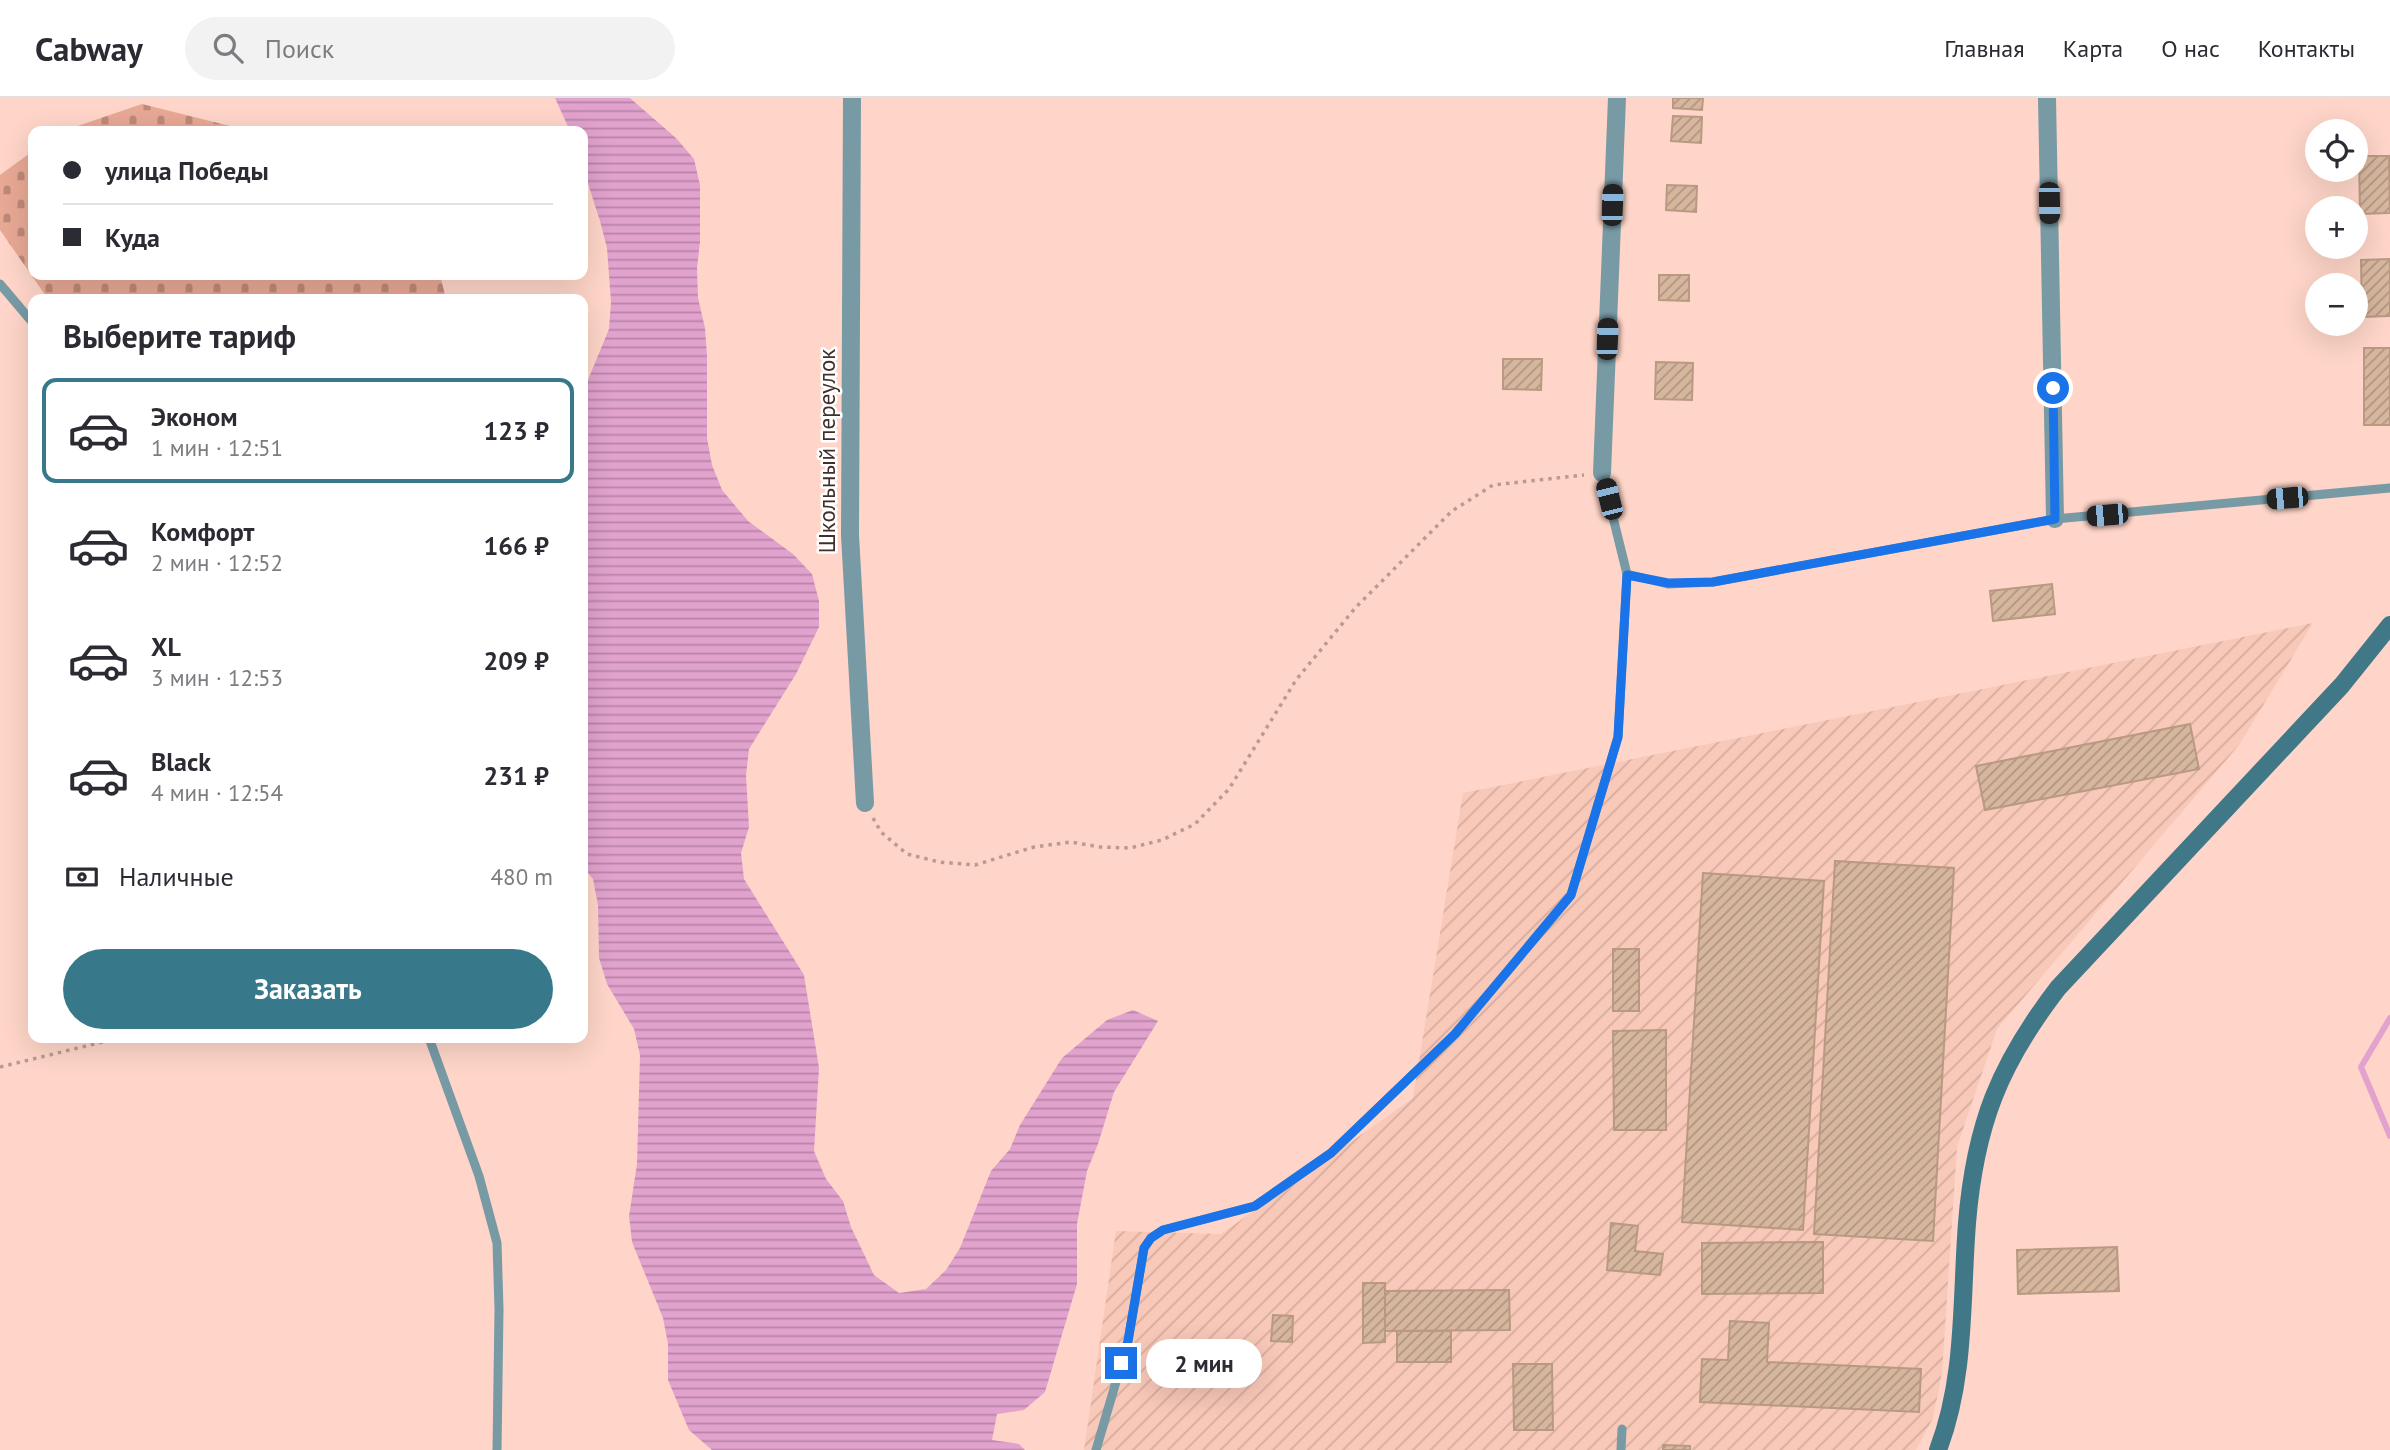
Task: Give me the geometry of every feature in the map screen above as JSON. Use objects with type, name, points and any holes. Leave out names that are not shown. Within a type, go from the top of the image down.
[{"type":"street","name":"Школьный переулок","points":[[852,98],[850,535],[866,803]]},
{"type":"street","points":[[1602,473],[1616,98]]},
{"type":"street","points":[[2047,98],[2055,519]]},
{"type":"street","points":[[1938,1450],[1951,1410],[1961,1350],[1967,1222],[1974,1164],[1986,1113],[2012,1053],[2058,988],[2342,685],[2390,625]]},
{"type":"lane","points":[[0,284],[28,317]]},
{"type":"lane","points":[[1096,1450],[1128,1341],[1144,1248],[1151,1238],[1163,1230],[1255,1206],[1331,1153],[1455,1034],[1571,895],[1618,737],[1627,575],[1602,473]]},
{"type":"lane","points":[[1627,575],[1668,583],[1713,582],[2055,519],[2390,488]]},
{"type":"lane","points":[[431,1043],[479,1176],[497,1243],[497,1450]]},
{"type":"lane","points":[[1621,1450],[1622,1429]]},
{"type":"path","points":[[866,803],[881,832],[907,854],[939,862],[975,864],[1034,847],[1071,842],[1130,848],[1162,840],[1195,824],[1229,789],[1304,670],[1356,607],[1452,511],[1493,485],[1602,473]]},
{"type":"path","points":[[0,1067],[98,1043]]},
{"type":"shaded area","points":[[555,98],[630,98],[676,138],[694,159],[700,185],[698,298],[705,328],[707,438],[712,465],[722,490],[748,521],[793,554],[812,574],[819,601],[819,627],[796,674],[749,749],[746,775],[749,827],[741,853],[744,879],[804,975],[819,1068],[814,1151],[826,1179],[843,1201],[851,1227],[874,1275],[899,1293],[926,1289],[946,1270],[960,1248],[991,1171],[1010,1149],[1020,1125],[1062,1058],[1107,1020],[1133,1010],[1158,1021],[1114,1092],[1087,1171],[1077,1224],[1077,1284],[1045,1392],[1024,1410],[997,1414],[992,1440],[1019,1444],[1025,1450],[712,1450],[689,1430],[668,1380],[668,1344],[663,1318],[632,1242],[629,1216],[637,1164],[640,1055],[634,1029],[607,984],[599,958],[598,905],[593,879],[588,873],[588,380],[609,329],[611,302],[607,248],[588,184],[588,126],[568,126]]},
{"type":"shaded area","points":[[2313,623],[2239,745],[1997,1029],[1957,1147],[1942,1373],[1933,1418],[1916,1450],[1084,1450],[1116,1231],[1221,1234],[1413,1098],[1463,793]]},
{"type":"green space","points":[[142,104],[230,126],[78,126]]},
{"type":"green space","points":[[28,155],[28,270],[0,230],[0,175]]},
{"type":"green space","points":[[35,280],[441,280],[445,294],[45,294]]},
{"type":"building","points":[[1673,98],[1703,98],[1702,110],[1673,108]]},
{"type":"building","points":[[1673,116],[1702,117],[1701,143],[1671,141]]},
{"type":"building","points":[[2368,156],[2389,156],[2390,213],[2368,214],[2368,196],[2360,196],[2359,182],[2368,182]]},
{"type":"building","points":[[1667,185],[1697,186],[1696,212],[1666,210]]},
{"type":"building","points":[[2390,259],[2390,316],[2368,317],[2368,273],[2361,273],[2361,260]]},
{"type":"building","points":[[1659,275],[1689,275],[1689,301],[1659,300]]},
{"type":"building","points":[[2364,348],[2390,348],[2390,425],[2364,425]]},
{"type":"building","points":[[1503,359],[1542,359],[1541,390],[1503,389]]},
{"type":"building","points":[[1656,362],[1693,363],[1692,400],[1655,399]]},
{"type":"building","points":[[2052,584],[2055,614],[1993,621],[1990,591]]},
{"type":"building","points":[[2190,724],[2199,769],[1985,810],[1976,766]]},
{"type":"building","points":[[1835,861],[1954,868],[1933,1241],[1814,1234]]},
{"type":"building","points":[[1703,873],[1824,881],[1803,1230],[1682,1222]]},
{"type":"building","points":[[1613,949],[1639,949],[1639,1011],[1613,1011]]},
{"type":"building","points":[[1666,1030],[1666,1130],[1614,1130],[1613,1031]]},
{"type":"building","points":[[1611,1223],[1638,1226],[1635,1251],[1663,1254],[1660,1275],[1607,1270]]},
{"type":"building","points":[[1823,1242],[1823,1293],[1702,1294],[1702,1243]]},
{"type":"building","points":[[2117,1247],[2119,1291],[2018,1294],[2017,1250]]},
{"type":"building","points":[[1363,1283],[1385,1283],[1385,1342],[1363,1343]]},
{"type":"building","points":[[1509,1290],[1510,1330],[1385,1331],[1385,1291]]},
{"type":"building","points":[[1273,1315],[1293,1316],[1292,1342],[1271,1341]]},
{"type":"building","points":[[1730,1321],[1769,1323],[1767,1362],[1921,1369],[1919,1412],[1700,1402],[1702,1359],[1728,1360]]},
{"type":"building","points":[[1397,1331],[1451,1331],[1451,1362],[1397,1362]]},
{"type":"building","points":[[1513,1364],[1552,1364],[1553,1430],[1514,1430]]},
{"type":"building","points":[[1663,1445],[1690,1446],[1690,1450],[1663,1450]]},
{"type":"waterway","points":[[2390,1018],[2361,1067],[2390,1136]]},
{"type":"route","points":[[1121,1363],[1128,1341],[1144,1248],[1151,1238],[1163,1230],[1255,1206],[1331,1153],[1455,1034],[1571,895],[1618,737],[1627,575],[1668,583],[1713,582],[2055,519],[2053,388]]}]
